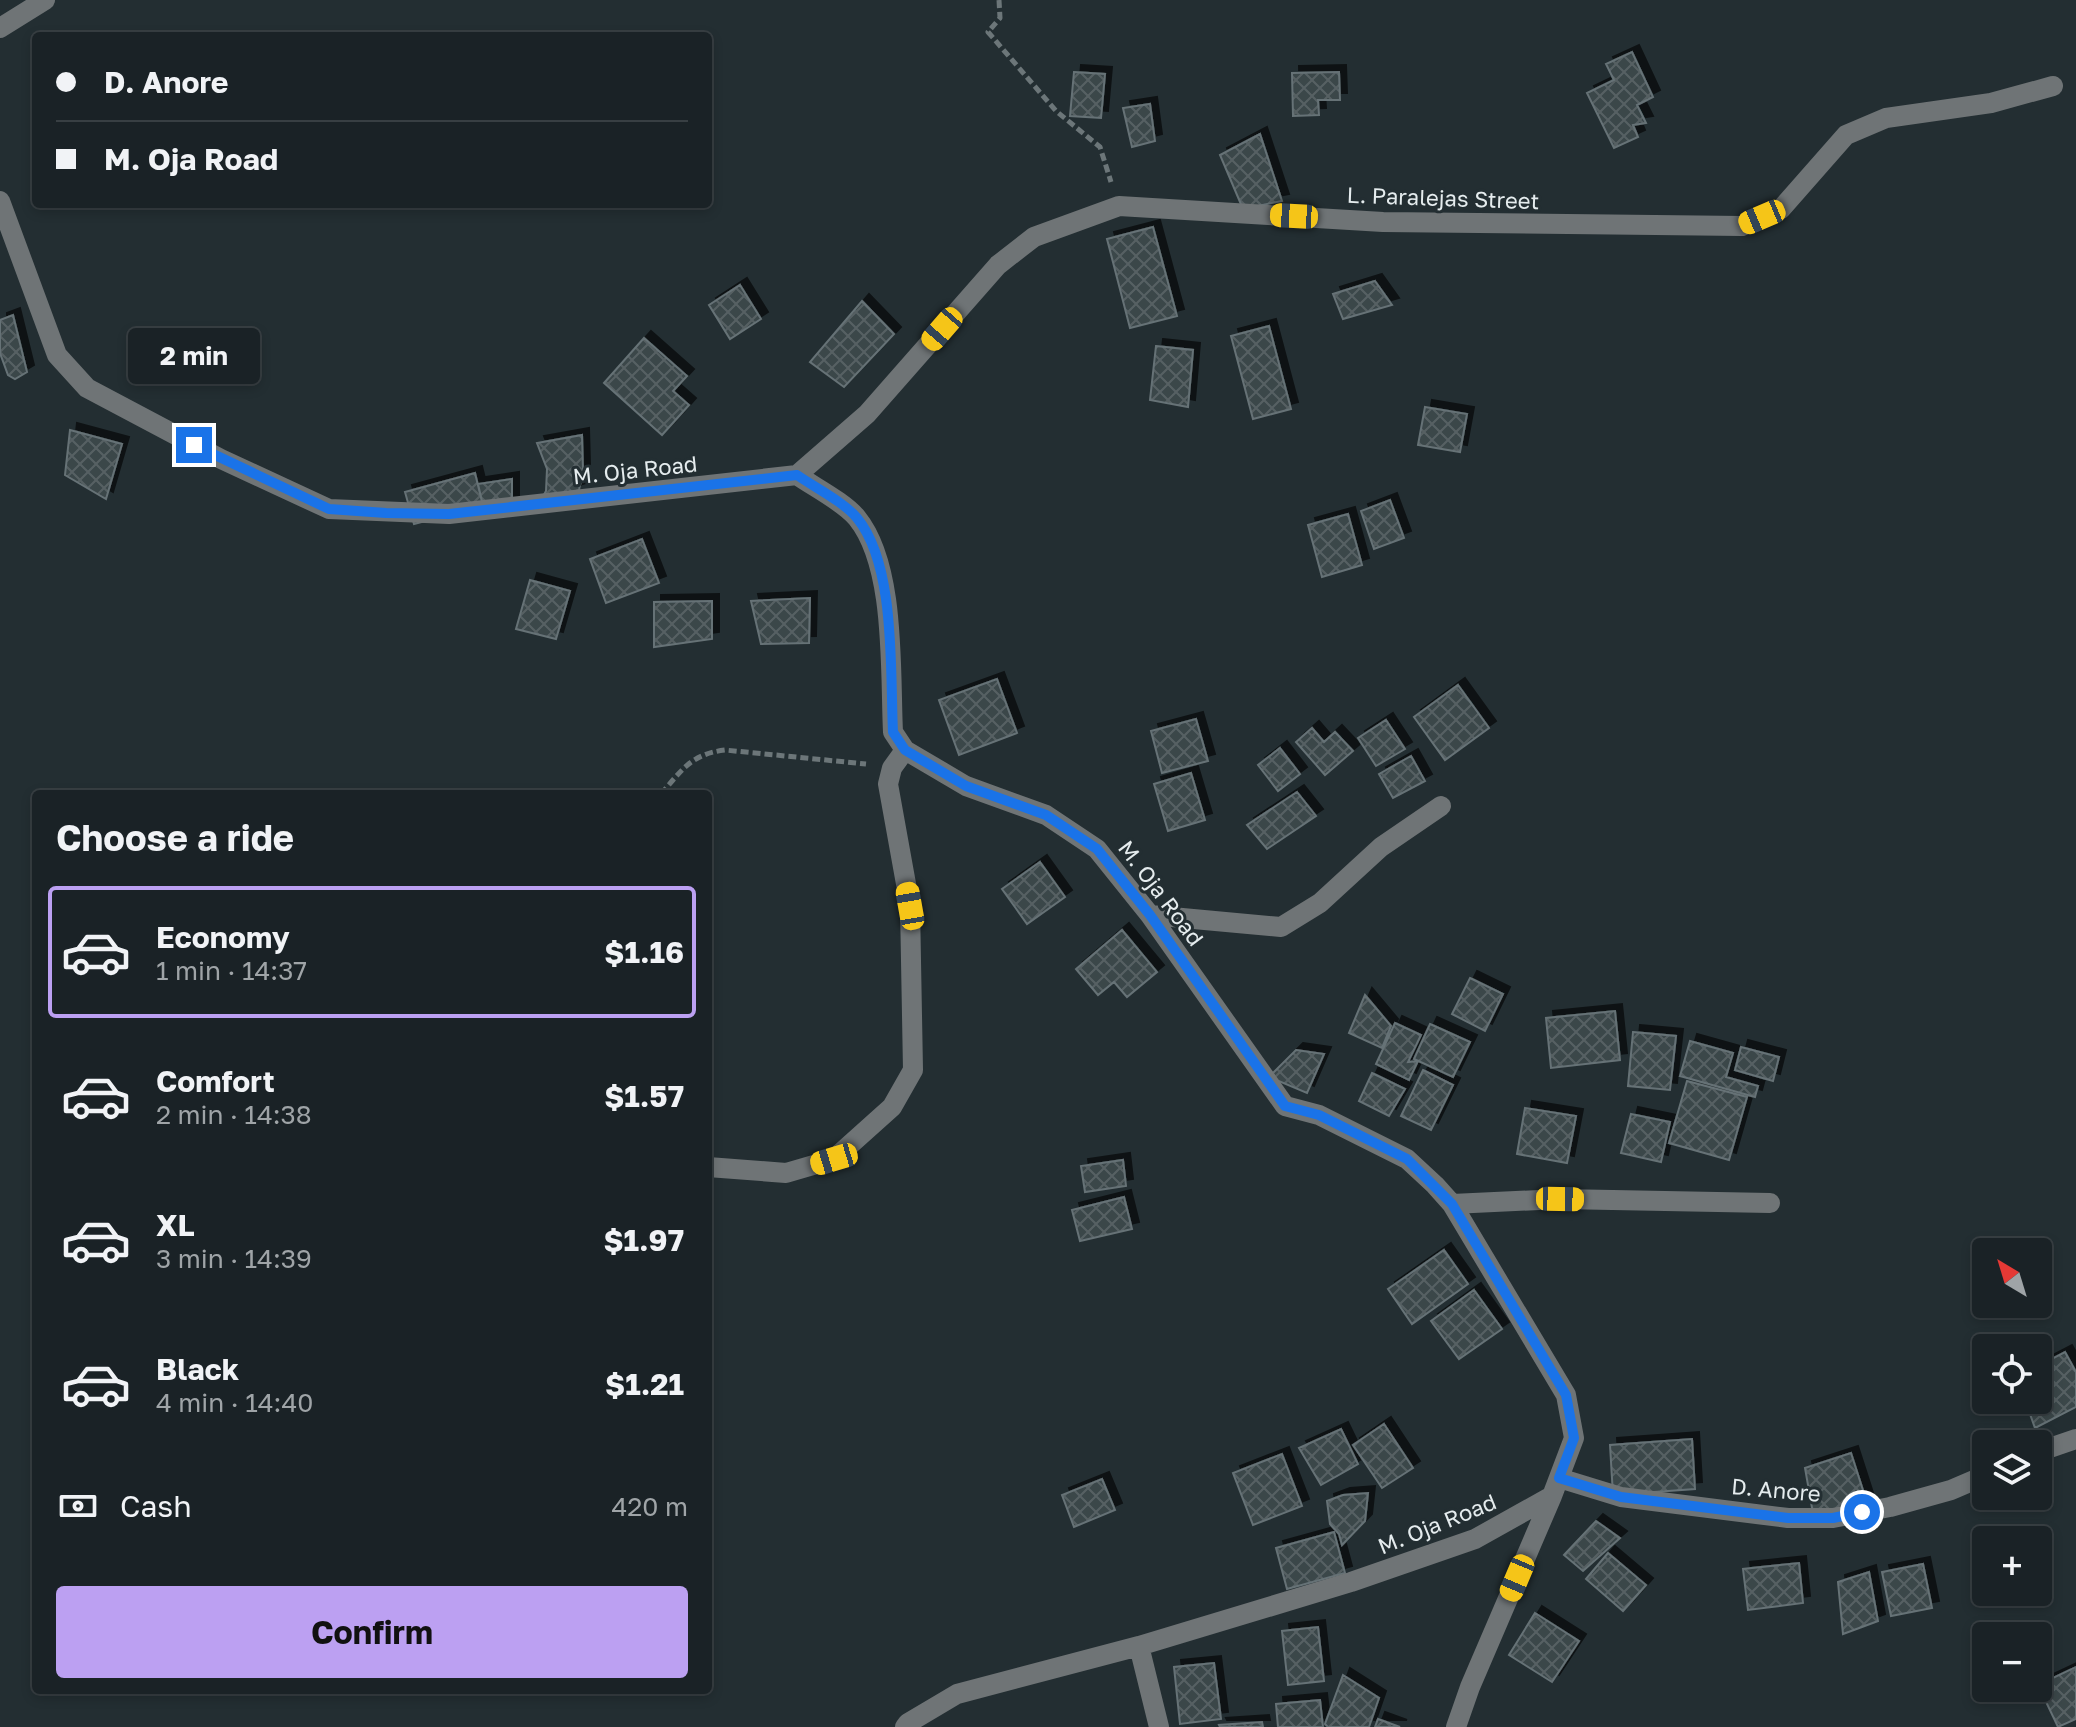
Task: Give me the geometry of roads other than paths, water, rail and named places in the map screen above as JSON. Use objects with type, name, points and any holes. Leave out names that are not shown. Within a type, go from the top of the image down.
[{"type":"street","points":[[0,28],[23,6],[45,0]]},
{"type":"street","name":"L. Paralejas Street","points":[[797,475],[867,414],[998,265],[1034,237],[1119,206],[1383,222],[1742,226],[1781,209],[1846,135],[1886,118],[1991,103],[2053,86]]},
{"type":"street","name":"M. Oja Road","points":[[0,201],[57,355],[87,388],[221,459],[329,509],[449,514],[797,475]]},
{"type":"street","points":[[712,1167],[786,1173],[834,1159],[892,1107],[913,1070],[910,906],[888,784],[892,768],[905,750],[893,732],[885,584],[872,544],[856,517],[797,475]]},
{"type":"street","name":"M. Oja Road","points":[[905,750],[966,786],[1046,815],[1097,849],[1150,915],[1285,1106],[1319,1115],[1407,1159],[1452,1204],[1566,1395],[1574,1438],[1556,1487],[1513,1519],[1461,1544],[1351,1582],[1139,1646],[957,1694],[905,1727]]},
{"type":"street","points":[[1150,915],[1281,927],[1320,903],[1381,847],[1441,806]]},
{"type":"street","points":[[1452,1204],[1560,1199],[1770,1203]]},
{"type":"street","points":[[2052,1447],[2076,1439]]},
{"type":"street","name":"D. Anore","points":[[1556,1487],[1788,1518],[1833,1518],[1890,1507],[1972,1480]]},
{"type":"street","points":[[1456,1727],[1470,1687],[1556,1487]]},
{"type":"street","points":[[1139,1646],[1159,1727]]}]
